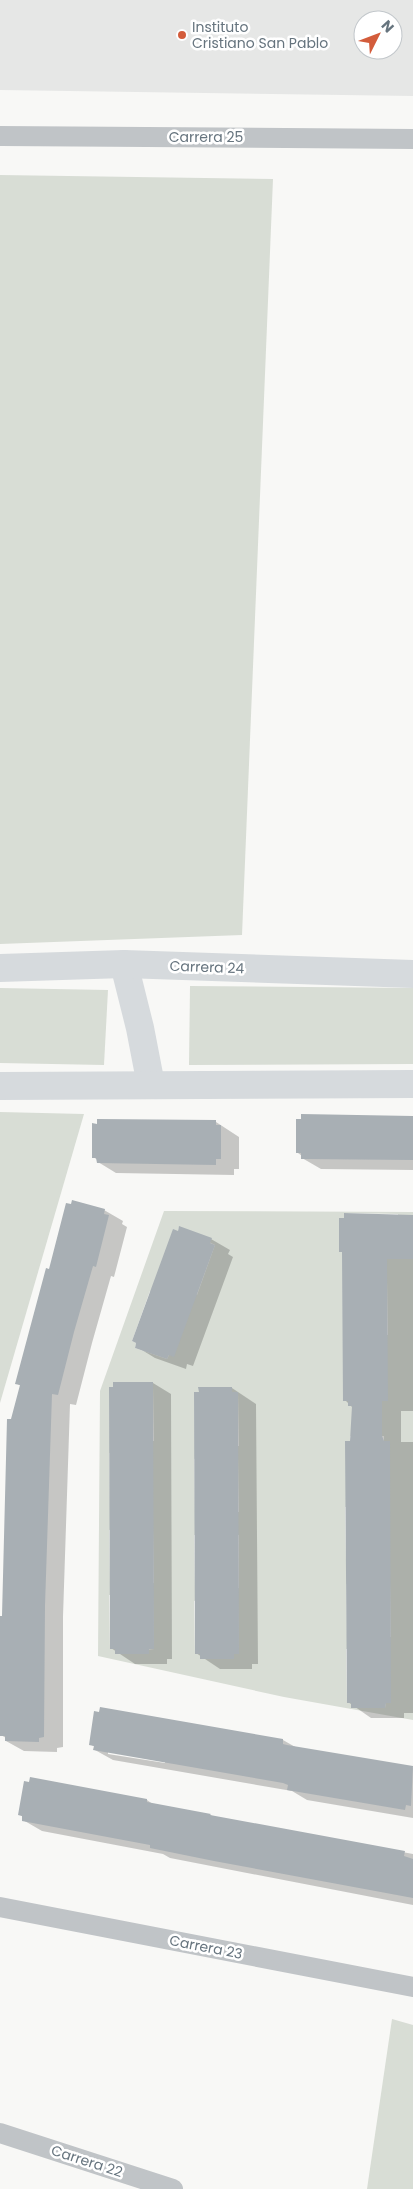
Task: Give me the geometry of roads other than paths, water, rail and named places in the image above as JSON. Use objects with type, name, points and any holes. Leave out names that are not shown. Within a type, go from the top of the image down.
[{"type":"street","name":"Carrera 25","points":[[0,136],[413,139]]},
{"type":"street","name":"Carrera 24","points":[[0,968],[124,964],[413,974]]},
{"type":"street","points":[[124,964],[140,1028],[151,1085]]},
{"type":"street","points":[[0,1086],[413,1084]]},
{"type":"street","name":"Carrera 23","points":[[0,1907],[413,1987]]},
{"type":"street","name":"Carrera 22","points":[[0,2133],[173,2189]]},
{"type":"place","name":"Instituto Cristiano San Pablo","points":[[182,35]]}]
